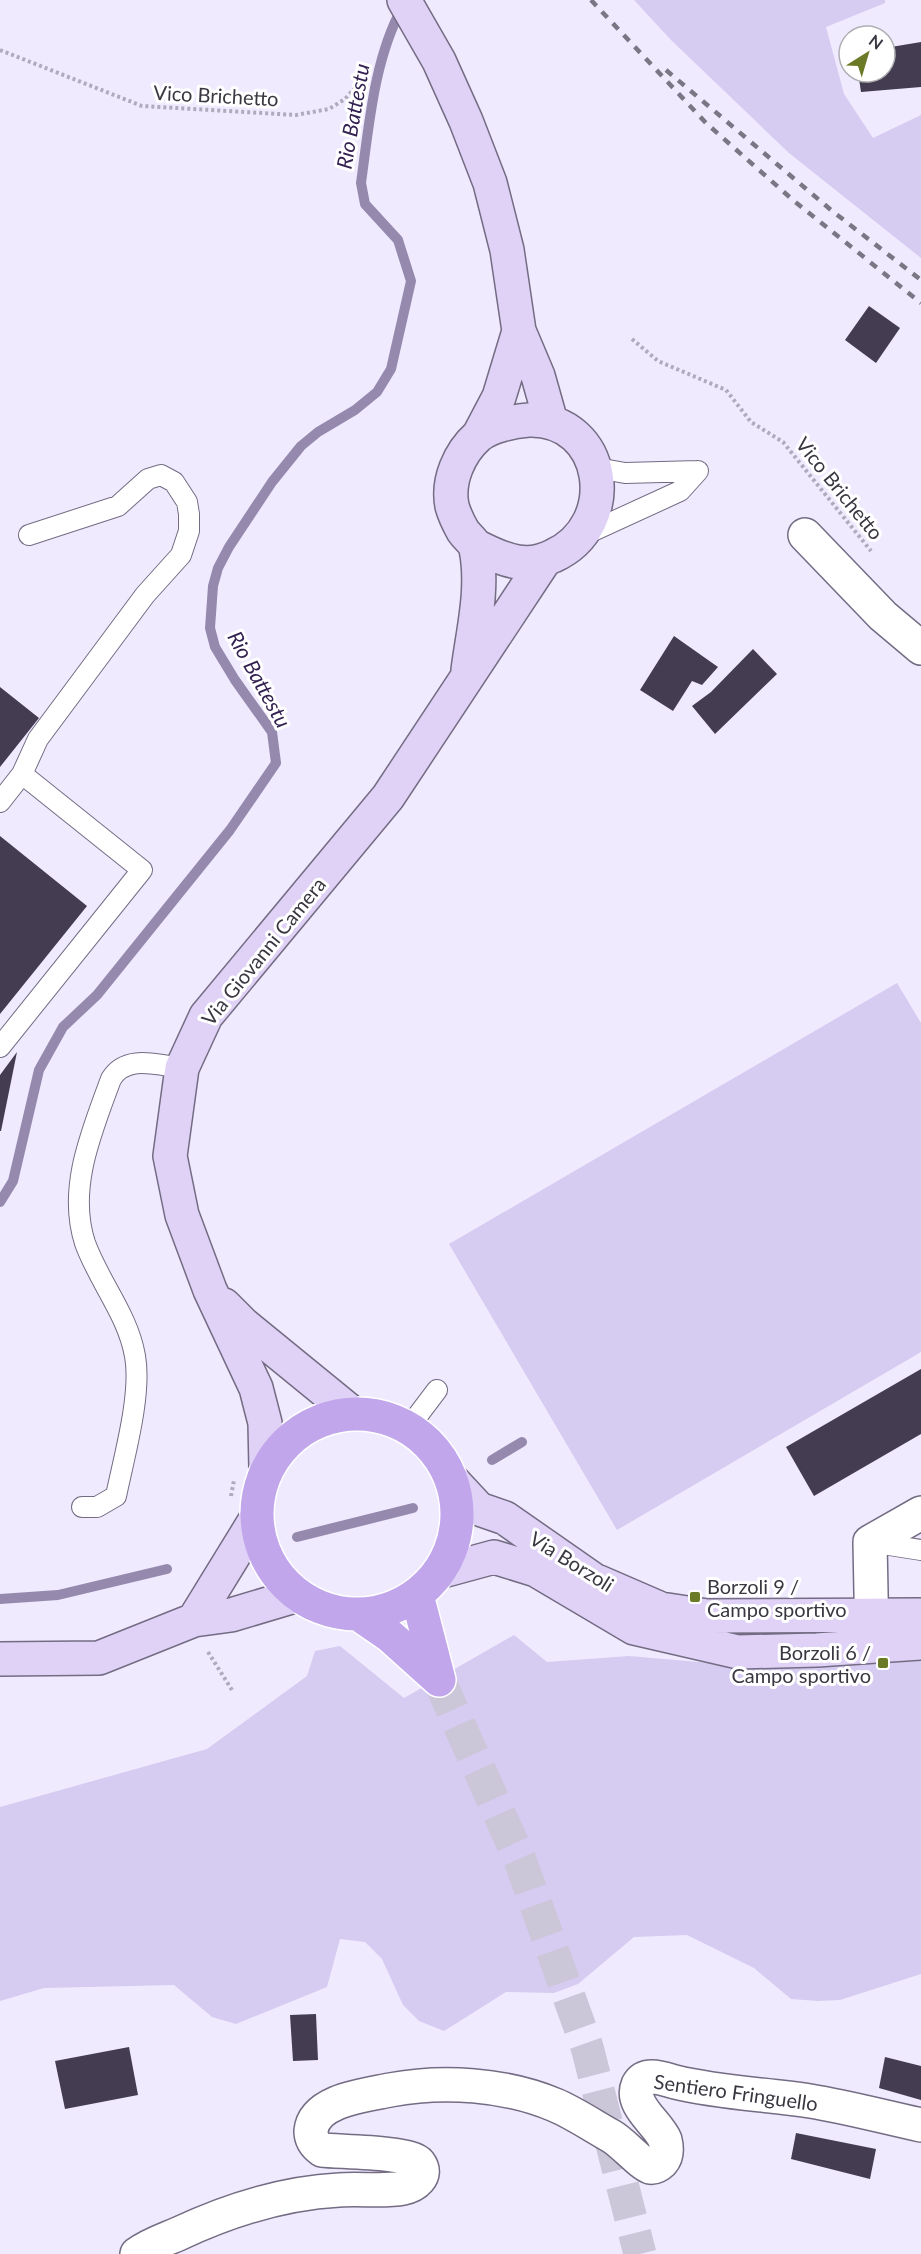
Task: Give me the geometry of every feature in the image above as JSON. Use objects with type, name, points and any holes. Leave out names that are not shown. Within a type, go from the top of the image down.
[{"type":"main road","name":"Via Borzoli","points":[[352,1413],[382,1416],[409,1427],[435,1450],[452,1480],[457,1499],[458,1518],[449,1556],[428,1584],[399,1605],[379,1612],[358,1614],[326,1610],[298,1595],[277,1574],[262,1548],[256,1519],[258,1493],[266,1469],[281,1447],[301,1429],[326,1418],[352,1413]]},
{"type":"main road","points":[[358,1614],[390,1636],[439,1680],[428,1584]]},
{"type":"street","points":[[404,0],[440,61],[490,183],[507,250],[519,331],[537,376],[551,422]]},
{"type":"street","points":[[479,435],[506,424],[529,420],[551,422],[570,431],[585,448],[597,468],[595,512],[590,525],[563,552],[544,561],[520,562],[498,557],[476,546],[462,530],[452,505],[452,480],[462,454],[479,435],[499,397],[519,331]]},
{"type":"street","points":[[806,535],[883,616],[921,648]]},
{"type":"street","points":[[466,681],[479,596],[476,546]]},
{"type":"street","name":"Via Giovanni Camera","points":[[266,1469],[265,1423],[256,1388],[210,1290],[182,1215],[170,1156],[182,1068],[206,1016],[388,797],[544,561]]},
{"type":"street","points":[[210,1290],[243,1324],[352,1413]]},
{"type":"street","name":"Via Borzoli","points":[[452,1480],[480,1509],[505,1518],[594,1580],[662,1609],[707,1616],[872,1630],[921,1615]]},
{"type":"street","points":[[872,1630],[870,1542],[921,1513]]},
{"type":"street","name":"Via Borzoli","points":[[194,1620],[256,1519]]},
{"type":"street","points":[[428,1584],[494,1557],[536,1570],[634,1628],[738,1652],[872,1630],[921,1643]]},
{"type":"street","points":[[0,1659],[99,1658],[194,1620],[231,1615],[298,1595]]},
{"type":"street","name":"Sentiero Fringuello","points":[[137,2254],[204,2222],[280,2197],[339,2190],[396,2189],[410,2186],[420,2180],[421,2166],[415,2160],[402,2155],[322,2150],[317,2147],[311,2136],[315,2120],[333,2105],[348,2098],[417,2085],[450,2084],[505,2091],[556,2106],[615,2138],[650,2167],[663,2161],[666,2148],[663,2136],[638,2098],[637,2087],[640,2082],[651,2077],[710,2090],[810,2101],[921,2125]]},
{"type":"lane","points":[[580,537],[680,491],[698,471],[625,473],[597,468]]},
{"type":"lane","points":[[0,801],[22,774],[38,739],[145,595],[181,555],[189,531],[189,514],[182,492],[174,482],[161,475],[148,478],[118,506],[28,535]]},
{"type":"lane","points":[[0,1047],[142,870],[22,774]]},
{"type":"lane","points":[[82,1507],[97,1507],[116,1496],[138,1383],[135,1355],[121,1314],[85,1243],[79,1205],[82,1166],[116,1070],[132,1062],[182,1068]]},
{"type":"lane","points":[[409,1427],[437,1390]]},
{"type":"lane","points":[[870,1542],[921,1550]]},
{"type":"path","name":"Vico Brichetto","points":[[0,50],[142,106],[296,115],[329,109],[345,99],[359,83]]},
{"type":"path","name":"Vico Brichetto","points":[[632,339],[658,361],[726,390],[751,422],[783,442],[872,552]]},
{"type":"shaded area","points":[[634,0],[885,0],[885,3],[826,27],[837,68],[837,84],[841,84],[844,94],[873,138],[921,115],[921,258],[789,153],[671,40]]},
{"type":"shaded area","points":[[897,983],[921,1023],[921,1352],[617,1530],[449,1244]]},
{"type":"shaded area","points":[[514,1635],[547,1662],[629,1656],[722,1664],[921,1653],[921,1974],[840,2000],[791,1999],[754,1968],[687,1935],[634,1937],[578,1984],[554,1993],[506,1992],[444,2031],[419,2021],[403,2005],[382,1959],[365,1942],[340,1939],[327,1987],[236,2024],[212,2017],[174,1985],[44,1988],[0,2001],[0,1807],[207,1749],[307,1676],[315,1651],[340,1646],[404,1698]]},
{"type":"building","points":[[921,42],[921,87],[861,92],[860,84],[897,84],[897,46]]},
{"type":"building","points":[[869,306],[900,328],[876,363],[845,340]]},
{"type":"building","points":[[674,636],[718,667],[702,685],[692,681],[673,711],[640,690]]},
{"type":"building","points":[[753,649],[777,674],[715,734],[692,706],[711,692]]},
{"type":"building","points":[[0,687],[39,718],[0,767]]},
{"type":"building","points":[[0,836],[87,906],[0,1014]]},
{"type":"building","points":[[17,1052],[1,1131],[0,1131],[0,1075]]},
{"type":"building","points":[[921,1369],[921,1434],[814,1496],[786,1447]]},
{"type":"building","points":[[316,2014],[318,2060],[293,2061],[290,2015]]},
{"type":"building","points":[[129,2047],[138,2095],[65,2109],[55,2061]]},
{"type":"building","points":[[885,2057],[921,2066],[921,2100],[879,2088]]},
{"type":"building","points":[[796,2133],[876,2149],[870,2179],[791,2159]]},
{"type":"waterway","name":"Rio Battestu","points":[[0,1202],[13,1181],[39,1070],[63,1027],[97,995],[230,830],[276,763],[272,732],[215,647],[210,628],[213,586],[218,568],[229,547],[272,482],[301,446],[318,432],[355,410],[377,392],[391,369],[411,281],[398,240],[365,204],[361,183],[379,71],[385,49],[402,8]]},
{"type":"waterway","points":[[492,1460],[522,1442]]},
{"type":"waterway","points":[[297,1537],[413,1508]]},
{"type":"waterway","points":[[0,1599],[58,1595],[167,1569]]},
{"type":"tunnel","points":[[439,1680],[520,1860],[587,2047],[640,2254]]},
{"type":"railway","points":[[591,0],[706,123],[794,201],[921,303]]},
{"type":"railway","points":[[666,70],[831,210],[921,280]]},
{"type":"place","name":"Borzoli 9 / Campo sportivo","points":[[695,1597]]},
{"type":"place","name":"Borzoli 6 / Campo sportivo","points":[[883,1663]]}]
